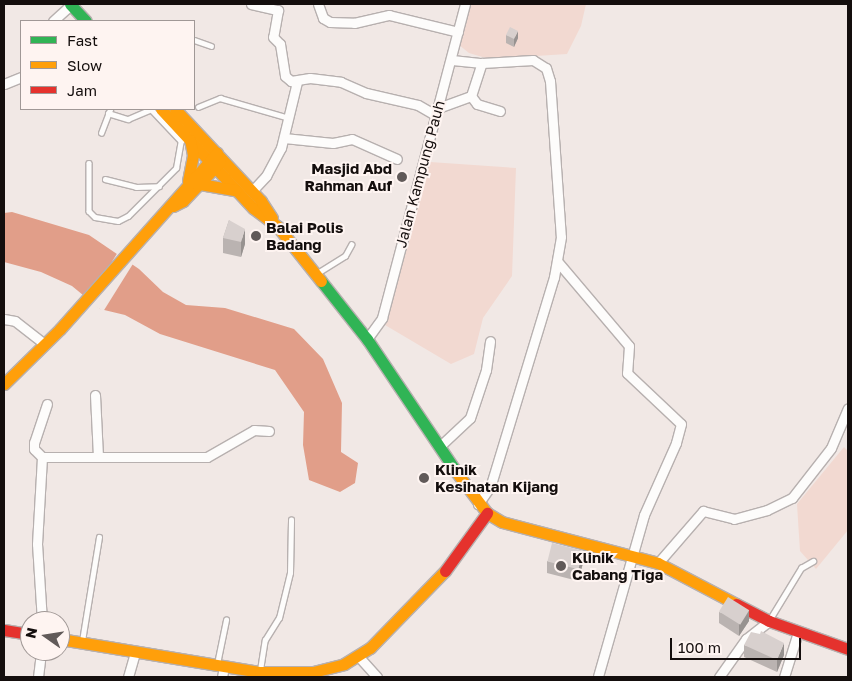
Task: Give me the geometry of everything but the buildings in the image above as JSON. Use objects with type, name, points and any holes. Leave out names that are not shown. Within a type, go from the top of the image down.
[{"type":"street","points":[[54,20],[71,4],[85,20]]},
{"type":"street","points":[[251,4],[278,10],[273,37],[280,45],[285,76],[297,82],[310,78],[341,82],[366,93],[436,111],[471,96],[482,63]]},
{"type":"street","points":[[318,4],[323,18],[330,22],[354,23],[388,15],[458,32]]},
{"type":"street","name":"Jalan Kampung Pauh","points":[[367,339],[381,323],[436,111],[452,60],[465,4]]},
{"type":"street","points":[[452,60],[482,63],[533,60],[541,63],[549,74],[560,237],[557,260],[490,487],[478,504]]},
{"type":"street","points":[[4,84],[20,77]]},
{"type":"street","points":[[247,193],[272,168],[284,138],[297,82]]},
{"type":"street","points":[[471,96],[477,104],[500,111]]},
{"type":"street","points":[[155,110],[186,139],[216,160]]},
{"type":"street","points":[[176,110],[216,160],[274,224],[367,339],[478,504],[490,515],[532,532],[658,563],[769,621],[848,649]]},
{"type":"street","points":[[284,138],[333,144],[352,139],[397,159]]},
{"type":"street","points":[[4,384],[60,329],[172,206],[186,185],[193,163],[186,139]]},
{"type":"street","points":[[172,206],[183,201],[200,184],[216,160]]},
{"type":"street","points":[[186,185],[216,160]]},
{"type":"street","points":[[200,184],[222,186],[247,193]]},
{"type":"street","points":[[557,260],[629,346],[627,373],[681,424],[632,556],[598,677]]},
{"type":"street","points":[[4,319],[15,321],[44,344]]},
{"type":"street","points":[[439,447],[470,418],[486,370],[490,341]]},
{"type":"street","points":[[95,395],[98,456]]},
{"type":"street","points":[[47,404],[34,443],[34,449],[42,457],[211,456],[254,430],[269,431]]},
{"type":"street","points":[[658,563],[703,511],[734,519],[767,510],[792,498],[831,448],[848,408]]},
{"type":"street","points":[[41,611],[37,544],[42,457]]},
{"type":"street","points":[[70,640],[221,670],[313,672],[359,657],[398,623],[449,567],[465,556],[490,515]]},
{"type":"street","points":[[718,677],[746,639],[769,621]]},
{"type":"street","points":[[4,630],[20,632]]},
{"type":"street","points":[[784,677],[798,632]]},
{"type":"street","points":[[128,677],[135,652]]},
{"type":"street","points":[[359,657],[377,677]]},
{"type":"street","points":[[38,677],[40,661]]},
{"type":"lane","points":[[195,40],[211,46]]},
{"type":"lane","points":[[198,107],[220,98],[288,118]]},
{"type":"lane","points":[[101,133],[109,111],[128,119],[151,110]]},
{"type":"lane","points":[[89,163],[88,208],[95,217],[122,220],[159,186],[179,163],[186,139]]},
{"type":"lane","points":[[105,179],[136,187],[159,186]]},
{"type":"lane","points":[[315,275],[345,256],[351,245]]},
{"type":"lane","points":[[260,672],[263,644],[278,618],[290,573],[292,520]]},
{"type":"lane","points":[[82,642],[100,537]]},
{"type":"lane","points":[[769,621],[801,568],[813,561]]},
{"type":"lane","points":[[221,670],[226,620]]},
{"type":"shaded area","points":[[468,4],[586,4],[581,26],[567,54],[489,59],[469,53],[459,45]]},
{"type":"shaded area","points":[[430,162],[516,168],[512,276],[483,318],[474,354],[451,364],[385,325]]},
{"type":"shaded area","points":[[12,212],[89,235],[139,269],[163,292],[186,305],[225,308],[294,329],[323,359],[342,403],[341,452],[358,463],[355,483],[340,492],[309,480],[303,445],[304,412],[275,370],[160,334],[125,315],[100,309],[72,286],[41,272],[4,262],[4,213]]},
{"type":"shaded area","points":[[844,447],[848,451],[848,530],[816,569],[800,551],[797,504]]},
{"type":"pier","points":[[118,252],[134,262],[103,311],[87,301]]},
{"type":"traffic: fast","points":[[70,4],[85,20]]},
{"type":"traffic: fast","points":[[321,281],[367,339],[457,473]]},
{"type":"traffic: slow","points":[[162,110],[253,208],[278,227],[321,281]]},
{"type":"traffic: slow","points":[[176,110],[261,201],[272,218]]},
{"type":"traffic: slow","points":[[188,181],[193,155],[190,140]]},
{"type":"traffic: slow","points":[[4,384],[60,329],[217,153]]},
{"type":"traffic: slow","points":[[173,206],[183,201],[220,162]]},
{"type":"traffic: slow","points":[[200,184],[235,190]]},
{"type":"traffic: slow","points":[[457,473],[487,513],[502,522],[658,563],[736,604]]},
{"type":"traffic: slow","points":[[70,641],[260,672],[313,672],[344,664],[370,648],[445,571]]},
{"type":"traffic: jam","points":[[445,571],[487,513]]},
{"type":"traffic: jam","points":[[736,604],[769,621],[848,649]]},
{"type":"traffic: jam","points":[[4,630],[20,632]]},
{"type":"place","name":"Masjid Abd Rahman Auf","points":[[402,177]]},
{"type":"place","name":"Balai Polis Badang","points":[[256,236]]},
{"type":"place","name":"Klinik Kesihatan Kijang","points":[[424,478]]},
{"type":"place","name":"Klinik Cabang Tiga","points":[[561,566]]}]
